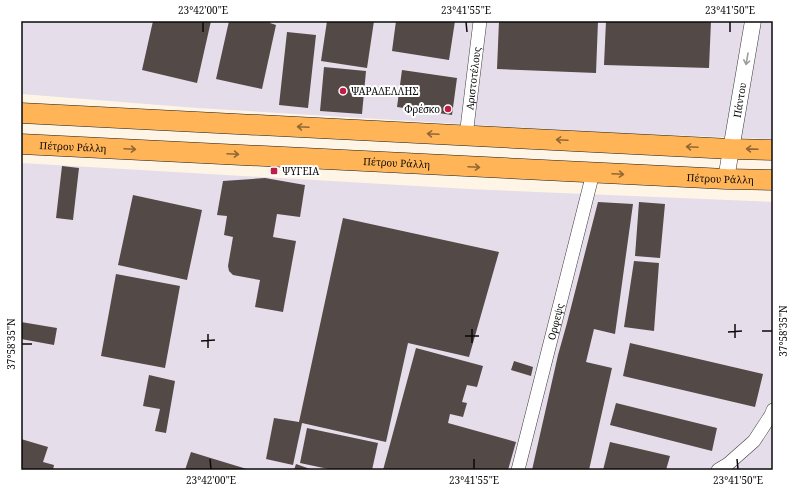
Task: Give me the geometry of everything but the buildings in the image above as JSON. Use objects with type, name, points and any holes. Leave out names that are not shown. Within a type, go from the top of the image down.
[{"type":"main road","points":[[21,113],[773,150]]},
{"type":"main road","name":"Πέτρου Ράλλη","points":[[21,144],[593,173],[773,180]]},
{"type":"street","name":"Αριστοτέλους","points":[[466,136],[480,21]]},
{"type":"street","name":"Πάντου","points":[[726,179],[753,21]]},
{"type":"street","name":"Ορφεψς","points":[[518,470],[593,173]]},
{"type":"street","points":[[718,470],[728,464],[754,441],[773,410]]},
{"type":"shaded area","points":[[21,21],[773,21],[773,139],[594,132],[197,108],[21,94]]},
{"type":"shaded area","points":[[21,163],[469,189],[773,202],[773,470],[21,470]]},
{"type":"place","name":"ΨΑΡΑΔΕΛΛΗΣ","points":[[343,91]]},
{"type":"place","name":"Φρέσκο","points":[[448,109]]},
{"type":"place","name":"ΨΥΓΕΙΑ","points":[[274,171]]}]
